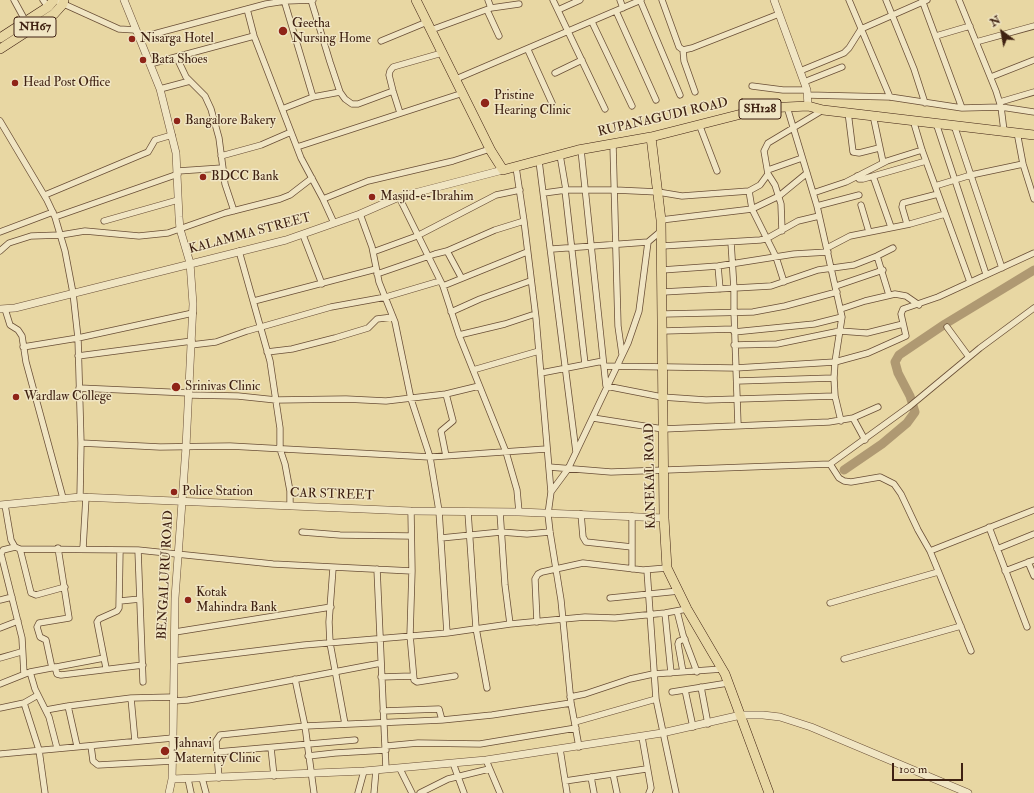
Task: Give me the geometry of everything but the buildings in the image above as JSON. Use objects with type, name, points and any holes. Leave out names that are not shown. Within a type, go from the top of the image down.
[{"type":"main road","points":[[416,0],[490,150],[502,170]]},
{"type":"main road","name":"NH67","points":[[0,38],[54,2]]},
{"type":"main road","name":"NH67","points":[[0,49],[48,18],[54,2]]},
{"type":"main road","name":"RUPANAGUDI ROAD","points":[[502,170],[516,168],[581,150],[650,137],[765,108],[808,106],[823,110],[1034,135]]},
{"type":"main road","name":"KANEKAL ROAD","points":[[650,137],[661,220],[663,314],[663,470],[667,568],[687,609],[722,669],[769,793]]},
{"type":"street","points":[[14,0],[26,22]]},
{"type":"street","name":"BENGALURU ROAD","points":[[124,0],[160,89],[176,153],[180,229],[190,263],[193,313],[175,632],[173,760],[172,779],[169,793]]},
{"type":"street","points":[[139,38],[247,9],[285,1],[312,0],[340,92],[345,99],[352,104],[358,104],[393,91]]},
{"type":"street","points":[[488,0],[489,9],[499,36]]},
{"type":"street","points":[[553,0],[605,109]]},
{"type":"street","points":[[558,10],[580,0]]},
{"type":"street","points":[[620,0],[623,8]]},
{"type":"street","points":[[456,80],[640,0],[680,95]]},
{"type":"street","points":[[662,0],[679,47],[683,50],[684,61],[695,92]]},
{"type":"street","points":[[774,0],[791,50],[808,92],[808,106]]},
{"type":"street","points":[[849,0],[890,97]]},
{"type":"street","points":[[886,0],[914,69],[925,103]]},
{"type":"street","points":[[958,0],[991,77],[1001,108],[1004,131]]},
{"type":"street","points":[[285,1],[313,97]]},
{"type":"street","points":[[800,71],[844,53],[850,48],[861,29],[891,14],[924,1],[962,108]]},
{"type":"street","points":[[54,2],[119,29],[136,30]]},
{"type":"street","points":[[381,41],[489,9],[519,4]]},
{"type":"street","points":[[247,9],[254,36],[297,147],[334,223]]},
{"type":"street","points":[[616,11],[656,100]]},
{"type":"street","points":[[683,50],[692,48],[779,14]]},
{"type":"street","points":[[592,22],[632,106]]},
{"type":"street","points":[[936,36],[970,26]]},
{"type":"street","points":[[976,42],[1034,26]]},
{"type":"street","points":[[150,64],[177,58],[254,36]]},
{"type":"street","points":[[528,50],[552,103]]},
{"type":"street","points":[[400,113],[389,75],[393,67],[442,53]]},
{"type":"street","points":[[177,58],[190,81],[205,96],[211,109],[215,122],[225,184],[234,211]]},
{"type":"street","points":[[555,73],[582,60]]},
{"type":"street","points":[[991,77],[1034,60]]},
{"type":"street","points":[[804,82],[842,67]]},
{"type":"street","points":[[160,89],[190,81]]},
{"type":"street","points":[[752,86],[808,92],[890,97],[962,108],[1001,108],[1034,112]]},
{"type":"street","points":[[282,109],[313,97],[340,92]]},
{"type":"street","points":[[1001,108],[1034,92]]},
{"type":"street","points":[[297,147],[463,93]]},
{"type":"street","points":[[787,107],[817,206],[841,309],[842,317],[834,378],[835,396],[842,421]]},
{"type":"street","points":[[782,230],[783,210],[779,196],[768,172],[764,151],[765,146],[779,135],[823,110]]},
{"type":"street","points":[[848,112],[853,152],[859,153],[879,148]]},
{"type":"street","points":[[873,115],[883,162]]},
{"type":"street","points":[[914,120],[922,150],[970,282]]},
{"type":"street","points":[[0,121],[45,195],[54,215],[61,235],[73,293],[78,338],[83,497],[83,548]]},
{"type":"street","points":[[936,123],[986,274]]},
{"type":"street","points":[[700,124],[716,172]]},
{"type":"street","points":[[954,125],[1002,268]]},
{"type":"street","points":[[221,156],[261,146],[291,132]]},
{"type":"street","points":[[1017,132],[1023,164],[1034,199]]},
{"type":"street","points":[[45,195],[148,152],[155,140],[172,135]]},
{"type":"street","points":[[613,145],[618,326],[622,354]]},
{"type":"street","points":[[323,199],[368,181],[453,161],[490,150]]},
{"type":"street","points":[[581,150],[606,386]]},
{"type":"street","points":[[813,193],[835,187],[883,162],[922,150]]},
{"type":"street","points":[[560,155],[566,190],[571,247],[585,364]]},
{"type":"street","points":[[544,193],[586,189],[658,192],[682,196],[749,191],[760,185],[768,172],[802,158]]},
{"type":"street","points":[[539,161],[552,249],[576,452]]},
{"type":"street","points":[[857,176],[861,180],[926,161]]},
{"type":"street","points":[[935,186],[955,179],[1023,164]]},
{"type":"street","points":[[0,232],[178,173],[222,168]]},
{"type":"street","points":[[516,168],[524,221],[539,351],[546,449],[551,492],[548,514],[563,620],[571,700],[579,747]]},
{"type":"street","name":"KALAMMA STREET","points":[[3,309],[73,293],[303,235],[360,214],[399,197],[502,170]]},
{"type":"street","points":[[661,220],[752,209],[779,196],[807,173]]},
{"type":"street","points":[[873,176],[891,227]]},
{"type":"street","points":[[0,251],[9,243],[32,236],[61,235],[85,231],[148,236],[180,229],[234,211],[280,199],[290,195],[312,178]]},
{"type":"street","points":[[373,252],[417,236],[496,195],[520,190]]},
{"type":"street","points":[[749,191],[752,209],[776,257],[784,282]]},
{"type":"street","points":[[907,224],[902,207],[903,203],[938,194]]},
{"type":"street","points":[[817,206],[859,195]]},
{"type":"street","points":[[399,197],[417,236],[442,283],[459,335],[506,452],[517,490],[519,512]]},
{"type":"street","points":[[104,221],[178,200]]},
{"type":"street","points":[[861,206],[869,232]]},
{"type":"street","points":[[360,214],[373,252],[376,272],[393,317],[402,347],[411,399],[430,457],[439,511],[447,632]]},
{"type":"street","points":[[662,270],[718,266],[828,250],[850,236],[945,214]]},
{"type":"street","points":[[662,246],[766,239],[798,221],[819,216]]},
{"type":"street","points":[[254,301],[376,272],[447,251],[494,230],[524,221]]},
{"type":"street","points":[[552,249],[590,245],[648,242],[661,231]]},
{"type":"street","points":[[303,235],[322,284]]},
{"type":"street","points":[[551,492],[568,469],[593,418],[606,386],[617,366],[639,311],[648,242]]},
{"type":"street","points":[[731,242],[734,289],[734,345],[738,425]]},
{"type":"street","points":[[662,292],[762,287],[784,282],[818,270],[854,265],[878,256],[893,248]]},
{"type":"street","points":[[239,251],[267,352],[280,428],[280,449],[288,478],[290,506]]},
{"type":"street","points":[[447,251],[461,277]]},
{"type":"street","points":[[78,356],[191,343],[216,342],[331,307],[386,297],[442,283],[527,252]]},
{"type":"street","points":[[540,373],[585,364],[603,363],[617,366],[662,368],[735,368],[835,362],[868,352],[904,337],[906,333],[901,310],[919,304],[1034,253]]},
{"type":"street","points":[[878,256],[889,295]]},
{"type":"street","points":[[718,266],[720,289]]},
{"type":"street","points":[[663,314],[763,310],[837,289],[883,270]]},
{"type":"street","points":[[451,312],[480,299],[530,281]]},
{"type":"street","points":[[841,309],[889,295],[906,296],[919,304]]},
{"type":"street","points":[[549,467],[611,472],[830,464],[910,406],[969,357],[1034,308]]},
{"type":"street","points":[[3,309],[10,325],[21,333],[23,347],[63,498]]},
{"type":"street","points":[[23,347],[78,338],[193,313]]},
{"type":"street","points":[[459,335],[505,324],[535,314]]},
{"type":"street","points":[[267,352],[292,349],[335,338],[368,328],[377,319],[393,317]]},
{"type":"street","points":[[663,331],[734,330],[814,324],[842,317]]},
{"type":"street","points":[[734,345],[792,342],[840,331],[866,333],[903,324]]},
{"type":"street","points":[[947,327],[969,357]]},
{"type":"street","points":[[473,370],[539,351]]},
{"type":"street","points":[[737,382],[834,378]]},
{"type":"street","points":[[79,388],[238,396],[276,400],[346,399],[386,402],[446,394],[479,386]]},
{"type":"street","points":[[606,386],[662,397],[706,400],[835,396]]},
{"type":"street","points":[[446,394],[453,421],[441,431],[446,456]]},
{"type":"street","points":[[593,418],[663,429],[842,421],[878,407]]},
{"type":"street","points":[[853,418],[865,440]]},
{"type":"street","points":[[81,443],[186,447],[230,446],[430,457],[546,449]]},
{"type":"street","points":[[830,464],[837,475],[844,481],[852,482],[880,476],[894,484],[901,494],[930,551],[971,651]]},
{"type":"street","name":"CAR STREET","points":[[2,505],[83,497],[411,511],[519,512],[664,518]]},
{"type":"street","points":[[2,505],[11,540],[17,548],[31,593],[36,595],[65,587]]},
{"type":"street","points":[[930,551],[1034,510]]},
{"type":"street","points":[[411,511],[410,536],[412,571],[410,635],[412,676],[414,680],[418,682],[455,676]]},
{"type":"street","points":[[468,512],[476,628],[487,688]]},
{"type":"street","points":[[500,512],[510,624]]},
{"type":"street","points":[[581,514],[583,537],[586,542],[632,547]]},
{"type":"street","points":[[632,516],[632,569]]},
{"type":"street","points":[[990,527],[1005,571],[1027,627]]},
{"type":"street","points":[[302,532],[340,535],[410,536]]},
{"type":"street","points":[[441,538],[501,532],[527,534],[550,532]]},
{"type":"street","points":[[997,549],[1034,534]]},
{"type":"street","points":[[57,748],[46,710],[27,673],[21,652],[22,638],[2,552],[17,548],[138,550],[273,564],[412,571]]},
{"type":"street","points":[[58,548],[69,618],[39,623],[37,627],[40,637],[46,640],[57,674],[61,675],[106,668],[143,665]]},
{"type":"street","points":[[106,668],[97,622],[99,619],[118,610],[120,601],[120,550]]},
{"type":"street","points":[[138,550],[143,682]]},
{"type":"street","points":[[1005,571],[1034,560]]},
{"type":"street","points":[[1028,562],[1034,576]]},
{"type":"street","points":[[537,622],[535,579],[538,574],[556,568],[589,563],[647,570],[667,568]]},
{"type":"street","points":[[333,568],[330,643],[345,724]]},
{"type":"street","points":[[377,569],[386,769]]},
{"type":"street","points":[[647,570],[653,674],[656,699],[662,733],[676,793]]},
{"type":"street","points":[[830,603],[938,572]]},
{"type":"street","points":[[610,598],[678,591]]},
{"type":"street","points":[[0,600],[12,597]]},
{"type":"street","points":[[120,601],[140,599]]},
{"type":"street","points":[[175,632],[331,607]]},
{"type":"street","points":[[174,661],[510,624],[665,613],[687,609]]},
{"type":"street","points":[[677,611],[697,672]]},
{"type":"street","points":[[665,613],[670,673]]},
{"type":"street","points":[[0,628],[18,621]]},
{"type":"street","points":[[844,659],[961,626]]},
{"type":"street","points":[[683,672],[678,644],[679,641],[685,639]]},
{"type":"street","points":[[0,658],[21,652]]},
{"type":"street","points":[[0,684],[27,673],[104,658]]},
{"type":"street","points":[[46,710],[132,698],[188,700],[381,663]]},
{"type":"street","points":[[219,778],[216,739],[220,735],[305,726],[442,720],[492,715],[571,700],[630,679],[653,674],[722,669]]},
{"type":"street","points":[[381,677],[412,676]]},
{"type":"street","points":[[295,679],[305,726],[310,773],[314,793]]},
{"type":"street","points":[[672,692],[728,683]]},
{"type":"street","points":[[701,687],[708,724]]},
{"type":"street","points":[[685,690],[693,727]]},
{"type":"street","points":[[0,708],[24,703],[38,695]]},
{"type":"street","points":[[132,698],[135,741]]},
{"type":"street","points":[[574,722],[656,699]]},
{"type":"street","points":[[24,703],[39,750],[45,793]]},
{"type":"street","points":[[68,706],[77,746]]},
{"type":"street","points":[[383,711],[439,709],[442,720]]},
{"type":"street","points":[[172,779],[274,776],[364,771],[486,760],[642,737],[741,716],[763,715],[780,717],[812,727],[968,793]]},
{"type":"street","points":[[308,756],[386,748],[418,743],[480,744],[576,728]]},
{"type":"street","points":[[642,737],[646,768],[651,788],[649,793]]},
{"type":"street","points":[[0,754],[173,738]]},
{"type":"street","points":[[217,752],[355,740]]},
{"type":"street","points":[[91,746],[93,761],[98,765],[173,760]]},
{"type":"street","points":[[271,748],[274,776]]},
{"type":"street","points":[[560,749],[567,793]]},
{"type":"street","points":[[486,760],[500,793]]},
{"type":"street","points":[[453,763],[464,793]]},
{"type":"street","points":[[400,768],[412,793]]},
{"type":"street","points":[[420,793],[448,780],[489,768]]},
{"type":"street","points":[[565,781],[646,768]]},
{"type":"street","points":[[374,793],[376,770]]},
{"type":"street","points":[[358,793],[364,771]]},
{"type":"street","points":[[613,774],[618,793]]},
{"type":"street","points":[[591,777],[594,793]]},
{"type":"street","points":[[202,778],[206,793]]},
{"type":"street","points":[[188,779],[191,793]]},
{"type":"waterway","points":[[844,470],[882,444],[907,423],[915,412],[910,396],[898,373],[895,362],[899,355],[945,324],[1034,270]]},
{"type":"place","name":"Geetha Nursing Home","points":[[283,31]]},
{"type":"place","name":"Nisarga Hotel","points":[[132,39]]},
{"type":"place","name":"Bata Shoes","points":[[143,60]]},
{"type":"place","name":"Head Post Office","points":[[15,83]]},
{"type":"place","name":"Pristine Hearing Clinic","points":[[485,103]]},
{"type":"place","name":"Bangalore Bakery","points":[[177,121]]},
{"type":"place","name":"BDCC Bank","points":[[203,177]]},
{"type":"place","name":"Masjid-e-Ibrahim","points":[[372,197]]},
{"type":"place","name":"Srinivas Clinic","points":[[176,387]]},
{"type":"place","name":"Wardlaw College","points":[[16,397]]},
{"type":"place","name":"Police Station","points":[[174,492]]},
{"type":"place","name":"Kotak Mahindra Bank","points":[[188,600]]},
{"type":"place","name":"Jahnavi Maternity Clinic","points":[[165,751]]}]
